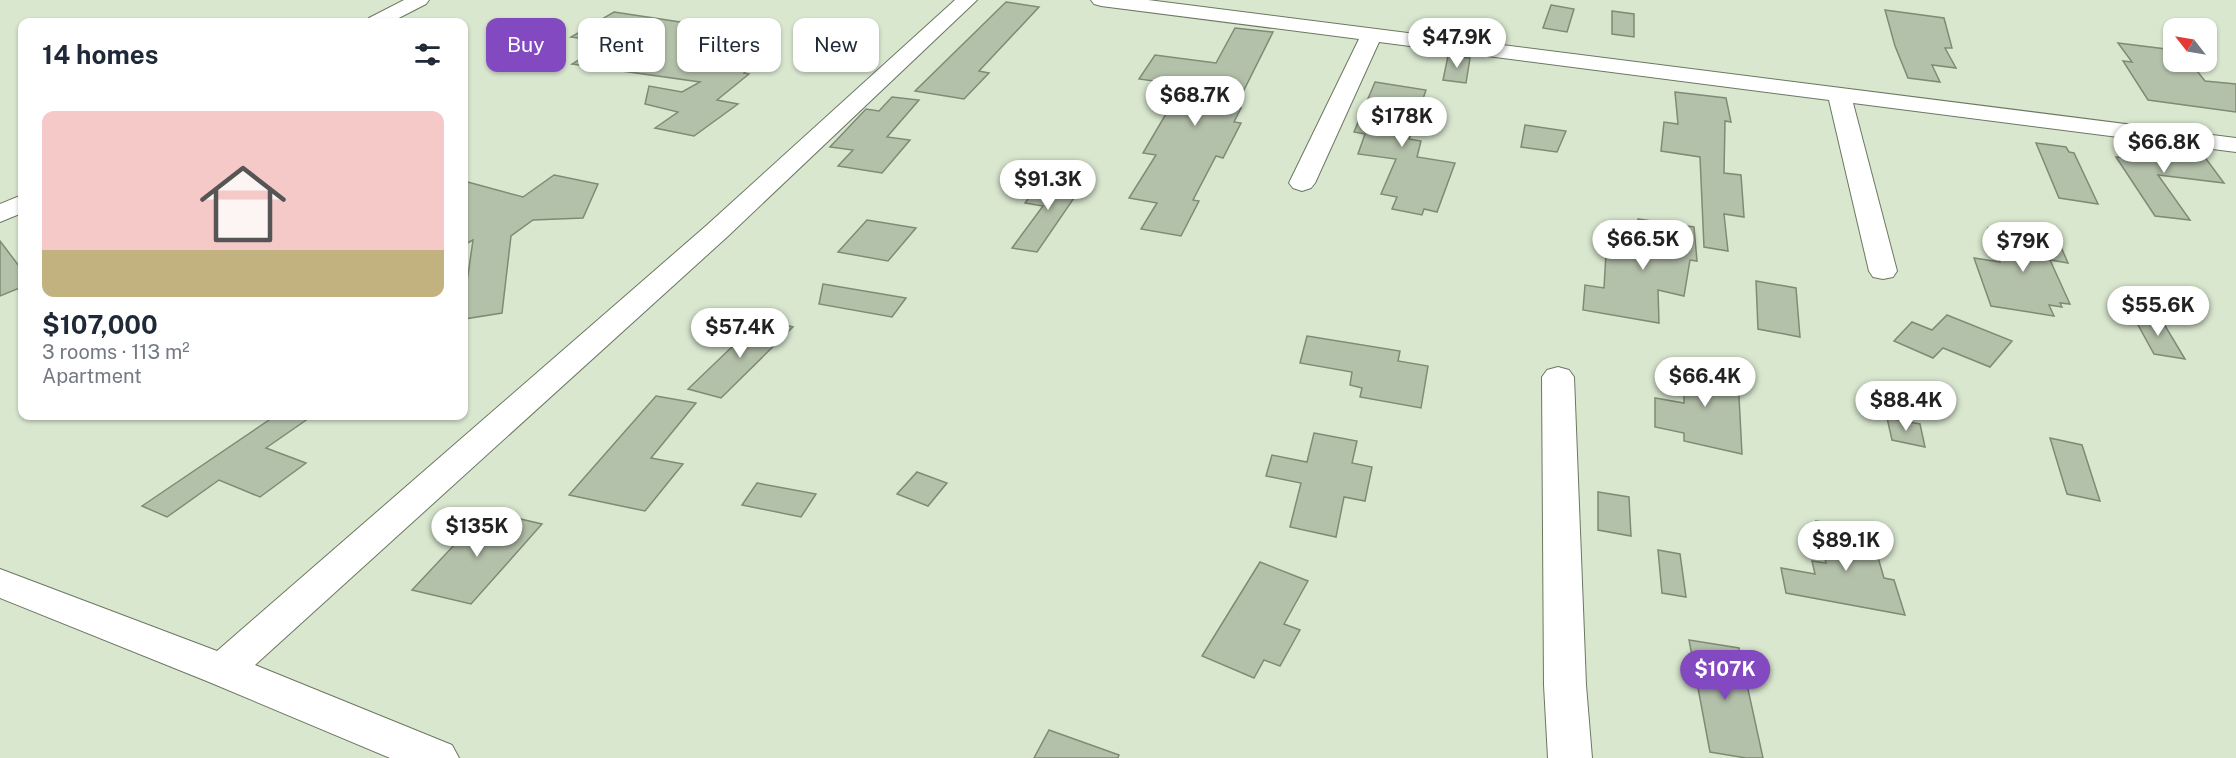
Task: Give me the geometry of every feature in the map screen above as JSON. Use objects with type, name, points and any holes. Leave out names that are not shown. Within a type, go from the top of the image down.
[{"type":"street","points":[[384,18],[419,0]]},
{"type":"street","points":[[223,670],[717,231],[967,0]]},
{"type":"street","points":[[1101,0],[2236,145]]},
{"type":"street","points":[[1302,183],[1371,36]]},
{"type":"street","points":[[1839,94],[1883,271]]},
{"type":"street","points":[[0,214],[18,205]]},
{"type":"street","points":[[1557,377],[1565,685],[1570,758]]},
{"type":"street","points":[[0,584],[223,670],[437,758]]},
{"type":"building","points":[[1006,2],[1039,7],[979,71],[989,73],[964,99],[915,91]]},
{"type":"building","points":[[1551,5],[1574,9],[1567,32],[1543,28]]},
{"type":"building","points":[[1885,10],[1944,18],[1952,48],[1945,48],[1956,68],[1932,65],[1940,82],[1908,78],[1895,46]]},
{"type":"building","points":[[1612,11],[1634,14],[1634,37],[1612,34]]},
{"type":"building","points":[[614,12],[654,18],[604,18]]},
{"type":"building","points":[[665,20],[677,21],[677,72],[745,72],[749,74],[717,100],[738,104],[694,136],[655,128],[678,112],[645,104],[649,86],[682,92],[700,82],[629,72],[665,72]]},
{"type":"building","points":[[1235,28],[1273,32],[1235,108],[1241,108],[1234,122],[1241,123],[1223,158],[1216,156],[1193,200],[1199,201],[1181,236],[1141,229],[1157,203],[1129,198],[1156,155],[1143,153],[1183,85],[1139,79],[1155,55],[1216,63]]},
{"type":"building","points":[[2118,43],[2163,49],[2163,72],[2198,72],[2205,81],[2236,84],[2236,112],[2148,100],[2123,61],[2132,62]]},
{"type":"building","points":[[1448,56],[1470,58],[1466,83],[1443,80]]},
{"type":"building","points":[[1375,82],[1426,90],[1409,139],[1421,141],[1417,157],[1455,163],[1437,212],[1424,209],[1422,215],[1392,209],[1397,197],[1381,194],[1396,159],[1358,154],[1365,134],[1354,132]]},
{"type":"building","points":[[1675,92],[1726,98],[1731,122],[1725,121],[1724,173],[1741,175],[1744,217],[1724,214],[1728,251],[1704,247],[1700,157],[1661,151],[1664,122],[1678,124]]},
{"type":"building","points":[[892,97],[919,100],[887,137],[910,140],[882,173],[838,166],[853,150],[830,147],[866,109],[879,111]]},
{"type":"building","points":[[1525,125],[1566,131],[1557,152],[1521,147]]},
{"type":"building","points":[[2121,140],[2201,152],[2224,183],[2158,175],[2190,220],[2155,216],[2116,157],[2133,158]]},
{"type":"building","points":[[2036,143],[2066,147],[2069,152],[2074,153],[2098,204],[2059,198]]},
{"type":"building","points":[[1070,171],[1085,182],[1037,252],[1012,248],[1043,206],[1025,203],[1039,184],[1058,187]]},
{"type":"building","points":[[554,175],[598,184],[583,218],[533,220],[511,236],[502,313],[468,318],[468,275],[473,240],[468,243],[468,182],[523,197]]},
{"type":"building","points":[[1638,219],[1694,227],[1697,261],[1690,260],[1684,296],[1658,290],[1659,323],[1583,310],[1585,285],[1604,288],[1607,236],[1638,241]]},
{"type":"building","points":[[867,220],[916,228],[888,261],[838,252]]},
{"type":"building","points":[[1988,228],[2057,238],[2068,263],[2050,260],[2070,304],[2060,303],[2062,307],[2049,305],[2054,316],[1991,306],[1974,258],[2000,262]]},
{"type":"building","points":[[0,241],[18,265],[18,289],[0,296]]},
{"type":"building","points":[[1756,281],[1796,288],[1800,337],[1758,329]]},
{"type":"building","points":[[823,284],[906,298],[892,317],[819,304]]},
{"type":"building","points":[[2132,314],[2161,319],[2185,359],[2154,354]]},
{"type":"building","points":[[1947,315],[2012,341],[1990,367],[1943,348],[1933,358],[1894,341],[1912,322],[1932,330]]},
{"type":"building","points":[[761,319],[793,327],[721,398],[688,389]]},
{"type":"building","points":[[1307,336],[1400,351],[1398,361],[1428,366],[1421,408],[1360,397],[1362,388],[1350,385],[1352,372],[1300,363]]},
{"type":"building","points":[[1684,359],[1729,368],[1729,377],[1738,378],[1742,454],[1684,441],[1684,433],[1655,427],[1655,398],[1684,403]]},
{"type":"building","points":[[656,396],[696,403],[651,458],[683,464],[645,511],[569,495]]},
{"type":"building","points":[[1887,418],[1920,424],[1925,447],[1892,440]]},
{"type":"building","points":[[269,420],[306,420],[266,448],[306,463],[260,497],[219,480],[167,517],[142,506]]},
{"type":"building","points":[[1314,433],[1357,441],[1352,463],[1372,467],[1365,501],[1344,497],[1336,537],[1290,527],[1301,483],[1266,476],[1272,455],[1307,462]]},
{"type":"building","points":[[2050,438],[2082,445],[2100,501],[2067,494]]},
{"type":"building","points":[[917,472],[947,483],[928,506],[897,494]]},
{"type":"building","points":[[757,483],[816,494],[801,517],[742,505]]},
{"type":"building","points":[[1598,492],[1629,497],[1631,536],[1598,530]]},
{"type":"building","points":[[486,511],[542,524],[471,604],[412,590]]},
{"type":"building","points":[[1816,521],[1870,530],[1884,578],[1894,580],[1905,615],[1786,593],[1781,568],[1815,574],[1812,561],[1826,563]]},
{"type":"building","points":[[1658,550],[1680,554],[1686,597],[1662,593]]},
{"type":"building","points":[[1260,562],[1308,581],[1284,624],[1300,630],[1280,666],[1264,660],[1254,678],[1202,656]]},
{"type":"building","points":[[1689,640],[1739,648],[1763,758],[1746,758],[1710,752]]},
{"type":"building","points":[[1049,730],[1119,755],[1118,758],[1034,758]]}]
